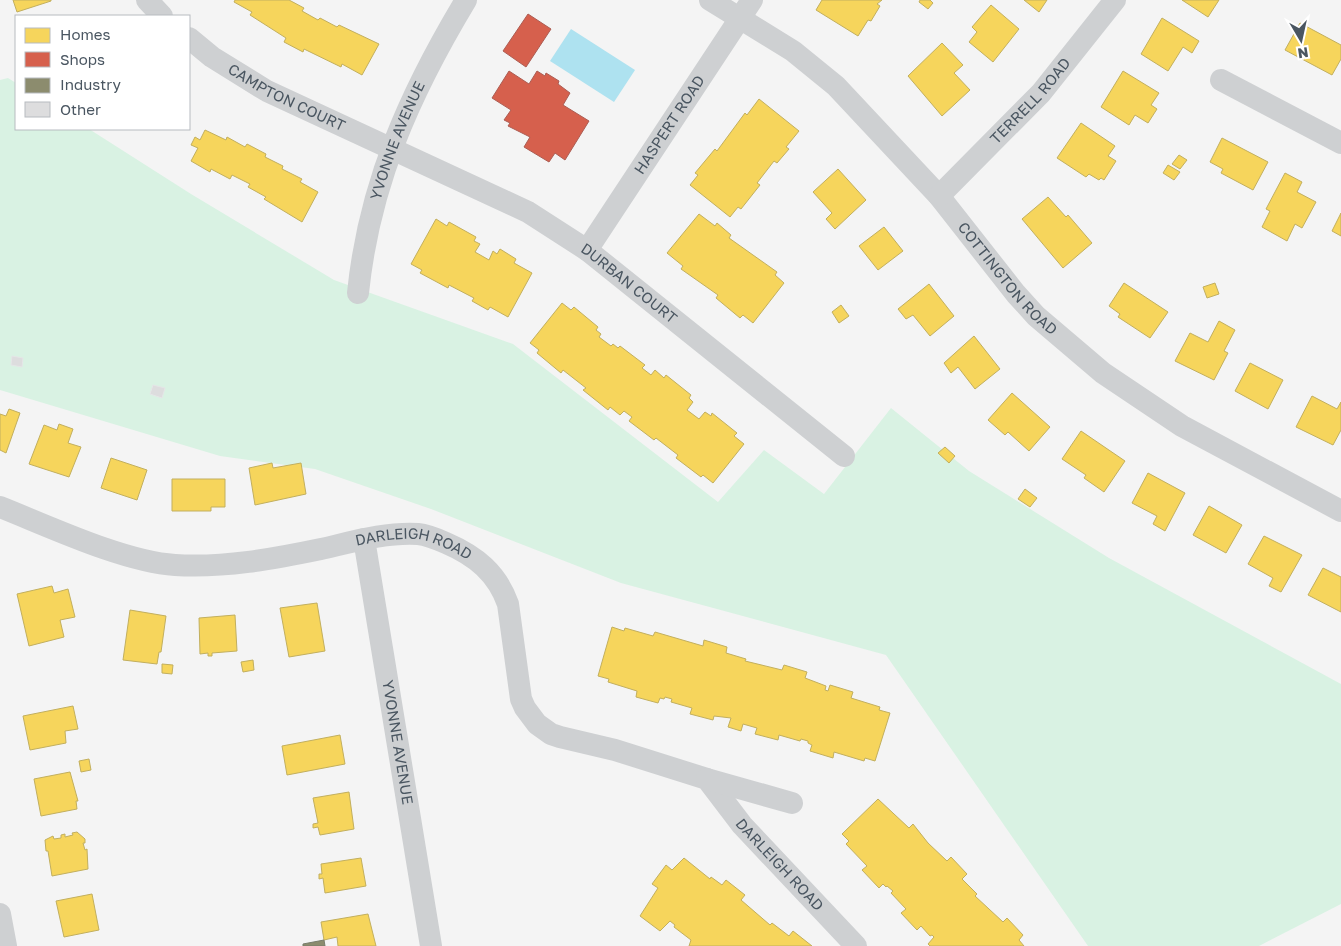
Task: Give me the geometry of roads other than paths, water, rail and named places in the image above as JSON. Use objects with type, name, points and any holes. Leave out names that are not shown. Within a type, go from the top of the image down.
[{"type":"street","points":[[147,0],[161,15]]},
{"type":"street","name":"YVONNE AVENUE","points":[[358,293],[361,260],[374,198],[390,148],[414,92],[466,0]]},
{"type":"street","name":"COTTINGTON ROAD","points":[[710,0],[746,9],[836,86],[939,196],[1016,294],[1036,316],[1103,372],[1182,426],[1341,511]]},
{"type":"street","name":"TERRELL ROAD","points":[[939,196],[1041,93],[1115,0]]},
{"type":"street","name":"HASPERT ROAD","points":[[587,250],[746,9]]},
{"type":"street","name":"CAMPTON COURT","points":[[190,39],[212,58],[267,91],[390,148]]},
{"type":"street","points":[[1220,80],[1341,143]]},
{"type":"street","name":"DURBAN COURT","points":[[390,148],[528,212],[587,250],[844,456]]},
{"type":"street","name":"DARLEIGH ROAD","points":[[0,507],[114,551],[172,565],[209,565],[266,560],[364,539],[402,534],[420,534],[462,550],[485,566],[496,578],[508,604],[521,699],[532,718],[551,734],[792,804]]},
{"type":"street","name":"YVONNE AVENUE","points":[[364,539],[431,946]]},
{"type":"street","name":"DARLEIGH ROAD","points":[[707,779],[742,825],[856,946]]},
{"type":"street","points":[[0,914],[6,946]]},
{"type":"water","points":[[571,29],[635,70],[614,102],[550,61]]}]
